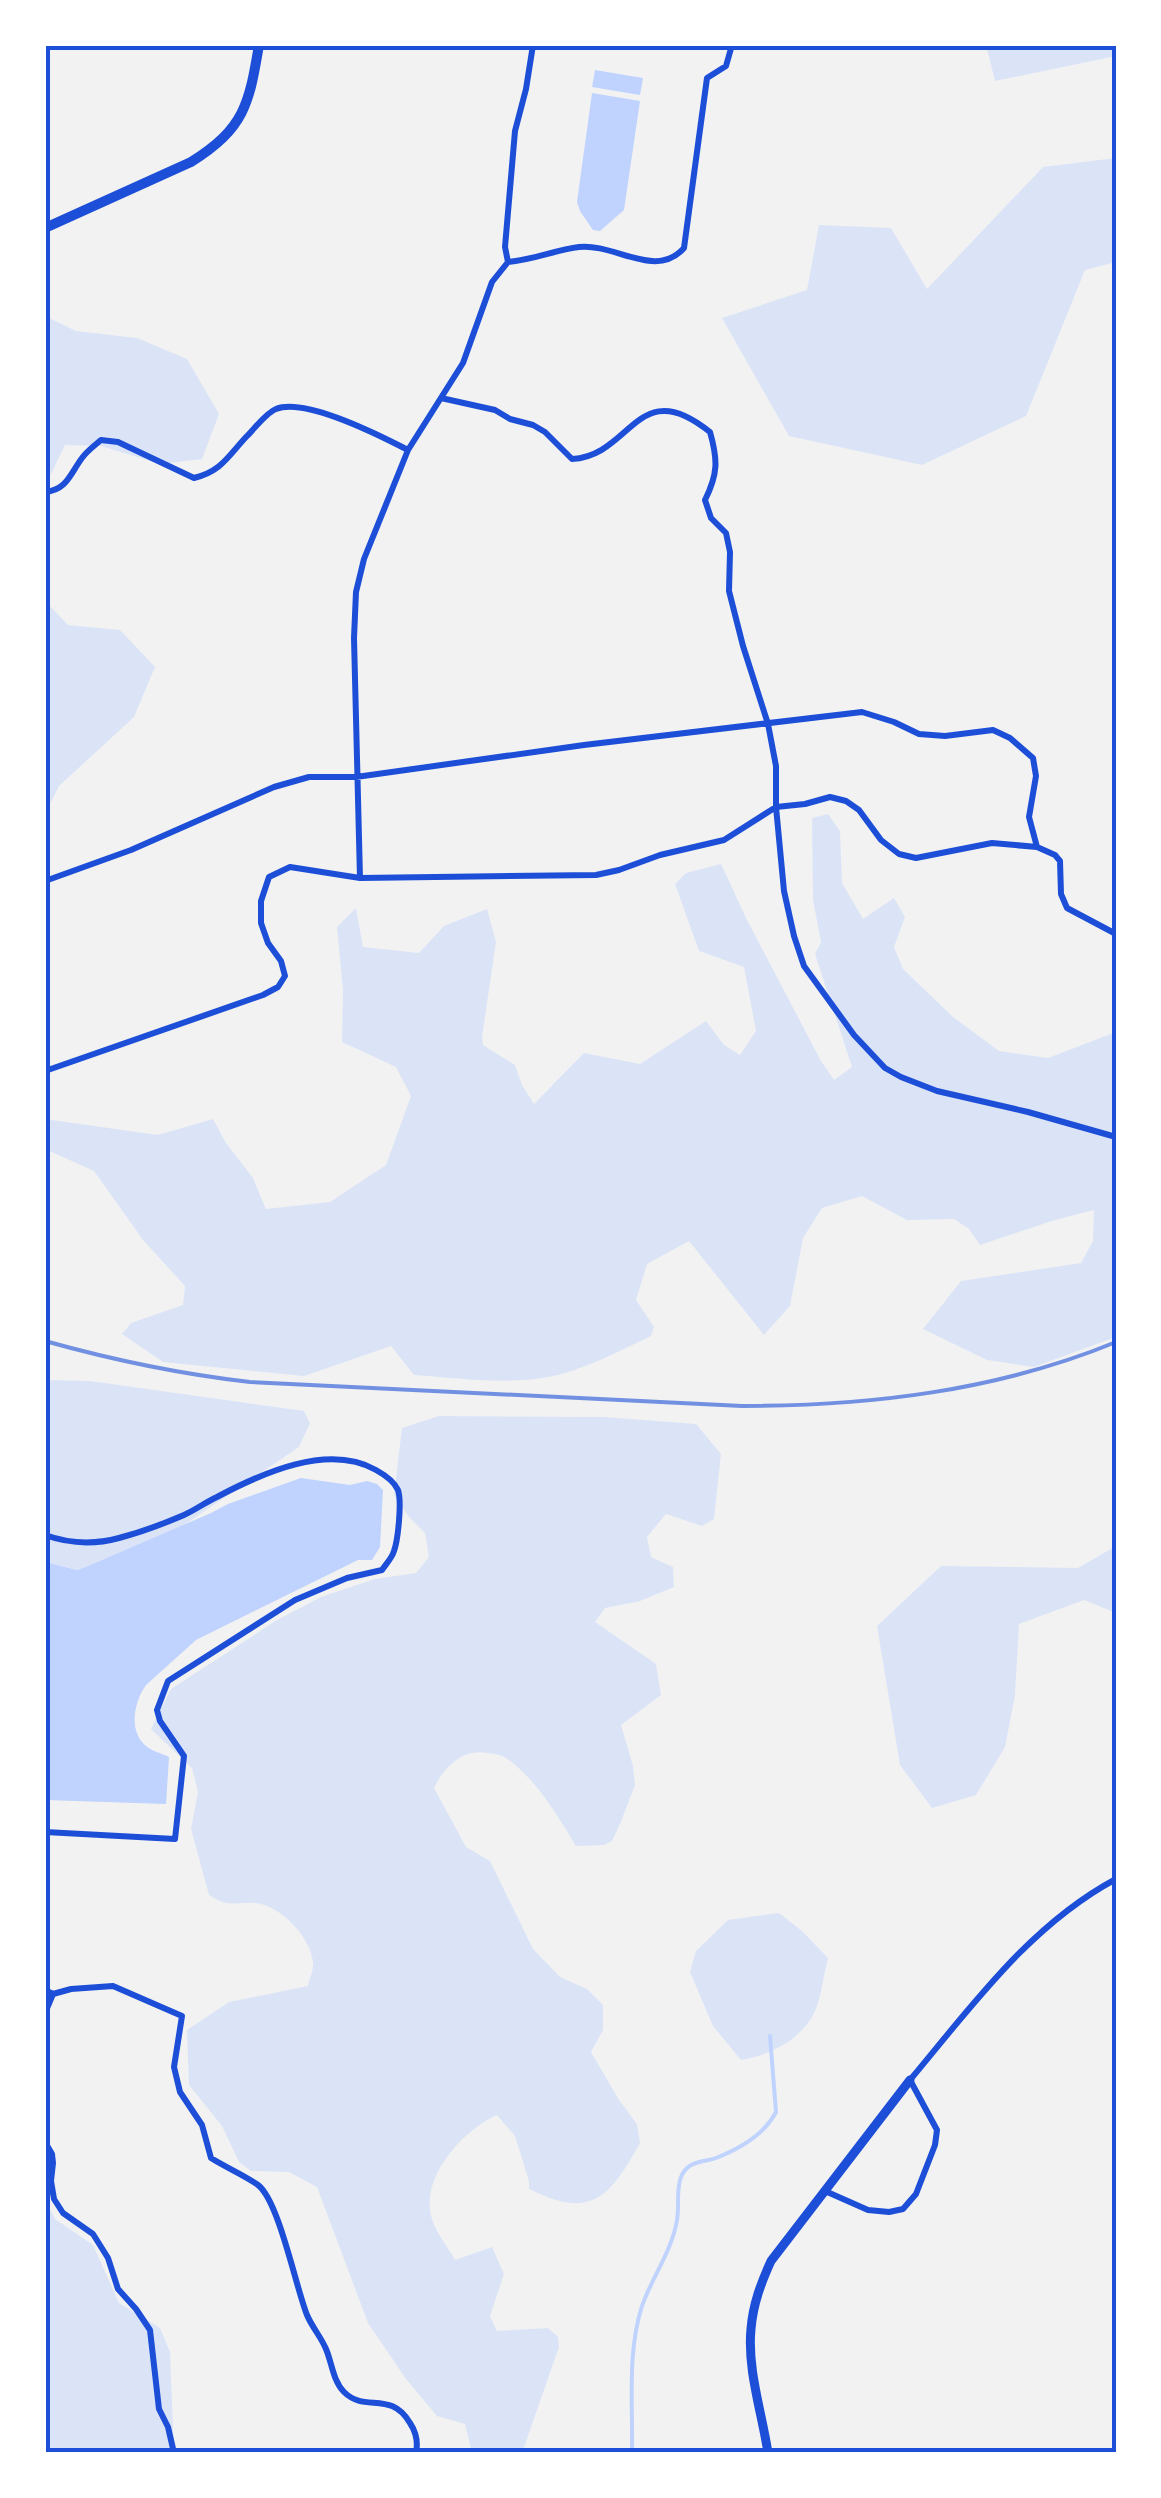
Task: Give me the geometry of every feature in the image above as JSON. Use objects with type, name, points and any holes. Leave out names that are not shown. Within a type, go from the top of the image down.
[{"type":"main road","points":[[45,228],[191,162],[213,148],[244,110],[260,45]]},
{"type":"street","points":[[508,262],[505,247],[515,131],[533,45]]},
{"type":"street","points":[[360,878],[356,592],[364,559],[408,450],[462,364],[492,282],[508,262],[580,247],[601,248],[660,263],[675,258],[684,248],[706,78],[726,66],[732,45]]},
{"type":"street","points":[[440,398],[496,410],[510,419],[533,425],[572,459],[596,453],[640,420],[664,409],[678,411],[710,432],[716,453],[715,479],[705,500],[711,518],[726,533],[730,552],[729,591],[768,724],[776,766],[784,892],[804,966],[854,1035],[875,1059],[901,1078],[1116,1137]]},
{"type":"street","points":[[45,492],[58,490],[68,481],[84,455],[100,440],[118,442],[194,478],[210,474],[276,409],[299,407],[326,414],[408,450]]},
{"type":"street","points":[[45,881],[132,850],[274,788],[309,777],[356,776],[862,712],[919,734],[946,736],[992,730],[1010,738],[1033,758],[1036,776],[1029,817],[1036,847]]},
{"type":"street","points":[[45,1071],[263,996],[278,987],[284,976],[281,961],[268,943],[261,923],[261,901],[269,878],[290,867],[360,878],[596,876],[724,840],[776,807],[830,797],[859,810],[881,840],[899,854],[916,858],[992,842],[1036,847],[1055,855],[1060,861],[1061,894],[1067,908],[1116,934]]},
{"type":"street","points":[[45,1534],[78,1544],[114,1540],[185,1515],[287,1466],[332,1460],[362,1462],[389,1478],[398,1490],[393,1554],[382,1570],[347,1578],[295,1600],[168,1681],[157,1710],[184,1756],[175,1839],[45,1832]]},
{"type":"street","points":[[768,2453],[750,2332],[754,2307],[771,2261],[910,2080],[994,1980],[1034,1936],[1116,1879]]},
{"type":"street","points":[[45,2014],[49,1992],[113,1986],[182,2016],[174,2067],[180,2092],[202,2125],[211,2158],[261,2187],[285,2243],[308,2316],[326,2348],[342,2391],[356,2400],[402,2410],[414,2428],[416,2453]]},
{"type":"street","points":[[825,2191],[868,2210],[890,2212],[903,2209],[916,2194],[937,2130],[910,2080]]},
{"type":"street","points":[[45,2142],[54,2163],[54,2199],[63,2213],[93,2234],[108,2258],[118,2288],[150,2330],[160,2409],[174,2453]]},
{"type":"street","points":[[1108,2453],[1116,2449]]},
{"type":"shaded area","points":[[986,45],[1116,45],[1116,56],[995,81]]},
{"type":"shaded area","points":[[1116,158],[1116,262],[1085,270],[1026,416],[922,465],[789,436],[722,318],[807,290],[819,225],[891,228],[927,289],[1043,167]]},
{"type":"shaded area","points":[[45,316],[76,331],[137,338],[187,359],[219,414],[202,459],[160,464],[101,446],[65,445],[50,476],[45,512]]},
{"type":"shaded area","points":[[45,601],[68,625],[120,630],[155,667],[134,717],[59,786],[45,814]]},
{"type":"shaded area","points":[[828,814],[840,831],[842,883],[863,919],[894,898],[905,917],[894,947],[903,969],[953,1017],[999,1051],[1048,1058],[1116,1032],[1116,1337],[1034,1367],[987,1360],[923,1329],[961,1281],[1081,1263],[1093,1241],[1094,1210],[980,1245],[969,1229],[954,1219],[907,1220],[862,1196],[822,1208],[803,1238],[790,1306],[764,1335],[689,1241],[647,1264],[636,1300],[654,1327],[651,1336],[587,1366],[548,1377],[498,1381],[414,1375],[391,1346],[304,1376],[163,1362],[122,1334],[131,1323],[183,1305],[185,1286],[143,1240],[94,1171],[45,1149],[45,1119],[158,1135],[213,1119],[253,1178],[266,1209],[330,1202],[386,1165],[411,1096],[396,1067],[342,1042],[343,991],[337,927],[356,908],[363,947],[419,953],[444,926],[487,909],[496,942],[483,1045],[515,1065],[534,1104],[584,1053],[640,1064],[706,1021],[724,1045],[740,1055],[756,1031],[744,967],[699,951],[675,884],[686,873],[721,864],[834,1080],[852,1067],[815,954],[821,942],[813,900],[812,818]]},
{"type":"shaded area","points":[[45,1380],[90,1381],[304,1411],[310,1423],[299,1447],[150,1548],[77,1570],[45,1562]]},
{"type":"shaded area","points":[[439,1416],[604,1417],[696,1424],[721,1454],[714,1519],[702,1526],[666,1514],[647,1537],[651,1557],[673,1567],[674,1587],[640,1601],[605,1608],[595,1622],[656,1664],[661,1695],[621,1725],[635,1785],[612,1841],[576,1846],[538,1789],[499,1755],[478,1752],[462,1756],[449,1766],[434,1788],[466,1847],[490,1861],[533,1949],[560,1977],[587,1989],[603,2005],[603,2030],[591,2052],[637,2124],[640,2143],[608,2190],[584,2203],[569,2203],[529,2189],[515,2136],[497,2115],[458,2144],[438,2172],[430,2203],[432,2219],[455,2260],[492,2247],[504,2274],[490,2316],[497,2331],[548,2328],[558,2337],[559,2347],[522,2453],[472,2453],[465,2424],[437,2416],[368,2323],[317,2187],[289,2172],[251,2171],[239,2162],[222,2126],[189,2085],[187,2030],[229,2002],[308,1986],[313,1963],[307,1943],[284,1916],[265,1905],[228,1903],[209,1895],[191,1829],[198,1792],[192,1768],[151,1729],[171,1689],[277,1620],[321,1597],[375,1579],[416,1573],[429,1557],[425,1533],[394,1495],[402,1428]]},
{"type":"shaded area","points":[[1116,1546],[1116,1613],[1084,1600],[1019,1624],[1015,1695],[1005,1747],[976,1795],[932,1808],[900,1765],[877,1626],[941,1566],[1078,1568]]},
{"type":"shaded area","points":[[779,1913],[828,1958],[819,2000],[805,2027],[786,2043],[741,2060],[713,2026],[690,1972],[696,1951],[728,1920]]},
{"type":"shaded area","points":[[45,2200],[55,2219],[93,2245],[119,2303],[160,2328],[170,2352],[174,2453],[45,2453]]},
{"type":"water","points":[[595,70],[643,78],[640,95],[592,87]]},
{"type":"water","points":[[592,93],[640,101],[624,210],[600,231],[593,230],[577,202]]},
{"type":"water","points":[[301,1478],[350,1485],[367,1481],[383,1490],[380,1547],[372,1560],[358,1560],[196,1640],[146,1685],[138,1700],[135,1725],[146,1746],[169,1757],[166,1804],[45,1800],[45,1562],[77,1570],[228,1504]]},
{"type":"waterway","points":[[632,2453],[637,2324],[674,2231],[680,2179],[690,2165],[742,2146],[771,2120],[776,2112],[770,2036]]},
{"type":"railway","points":[[45,1341],[146,1366],[250,1382],[742,1406],[885,1399],[979,1384],[1071,1359],[1116,1342]]}]
